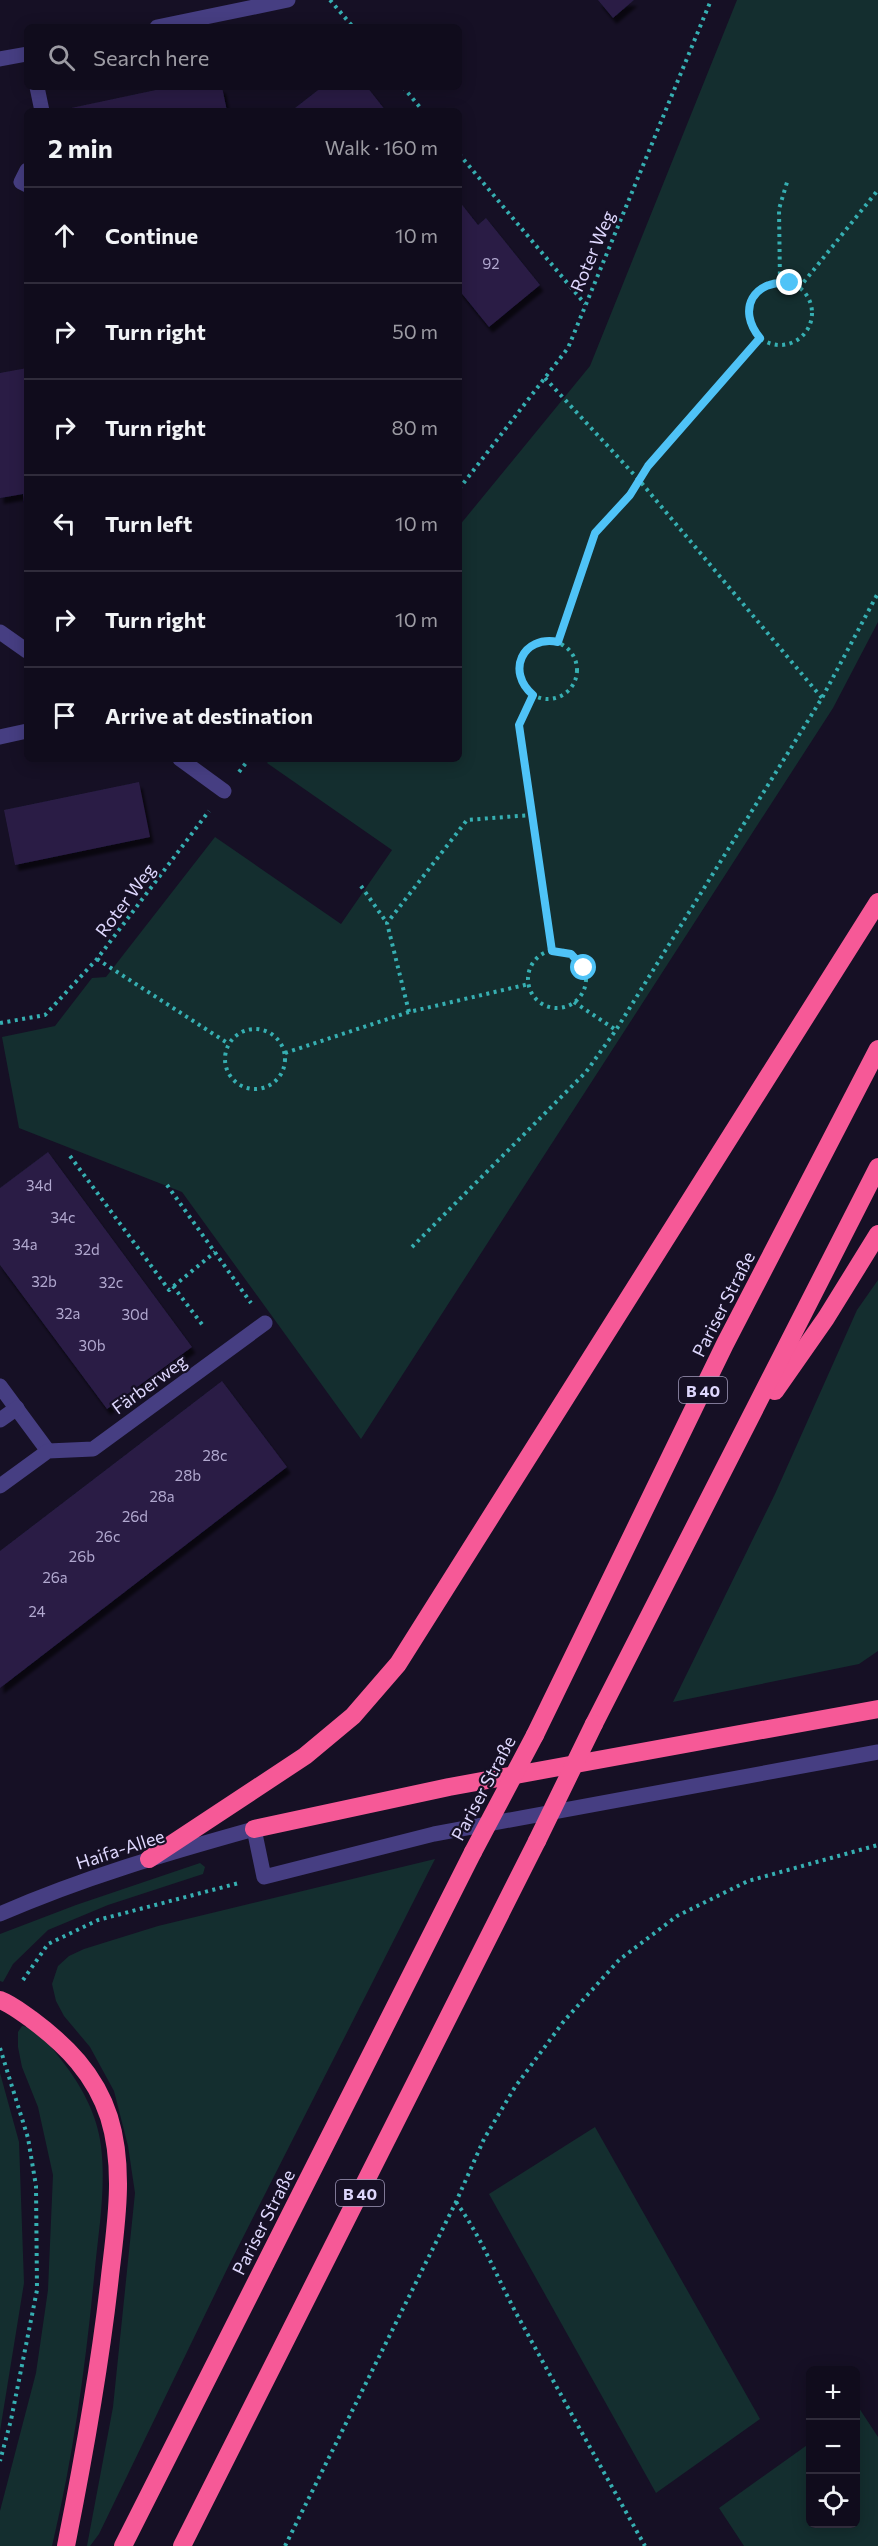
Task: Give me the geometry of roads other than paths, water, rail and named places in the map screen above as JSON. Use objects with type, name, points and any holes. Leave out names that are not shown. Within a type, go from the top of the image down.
[{"type":"highway","points":[[149,1859],[305,1756],[353,1716],[398,1664],[878,902]]},
{"type":"highway","name":"Pariser Straße","points":[[123,2546],[473,1852],[535,1735],[725,1344],[878,1048]]},
{"type":"highway","name":"B 40","points":[[182,2546],[594,1724],[878,1167]]},
{"type":"highway","points":[[737,1447],[826,1318],[878,1234]]},
{"type":"highway","points":[[254,1829],[449,1787],[878,1708]]},
{"type":"highway","points":[[4,2001],[55,2039],[84,2068],[100,2092],[110,2119],[116,2154],[118,2207],[100,2360],[86,2448],[66,2546]]},
{"type":"street","points":[[172,24],[288,0]]},
{"type":"street","points":[[0,59],[24,55]]},
{"type":"street","points":[[38,90],[41,108]]},
{"type":"street","points":[[0,632],[24,649]]},
{"type":"street","points":[[0,737],[24,732]]},
{"type":"street","points":[[184,762],[224,791]]},
{"type":"street","name":"Färberweg","points":[[48,1451],[93,1449],[265,1323]]},
{"type":"street","points":[[0,1386],[48,1451],[0,1485]]},
{"type":"street","points":[[0,1420],[17,1408]]},
{"type":"street","points":[[254,1829],[264,1877],[434,1834],[878,1752]]},
{"type":"street","name":"Haifa-Allee","points":[[0,1914],[35,1899],[149,1859],[254,1829]]}]
